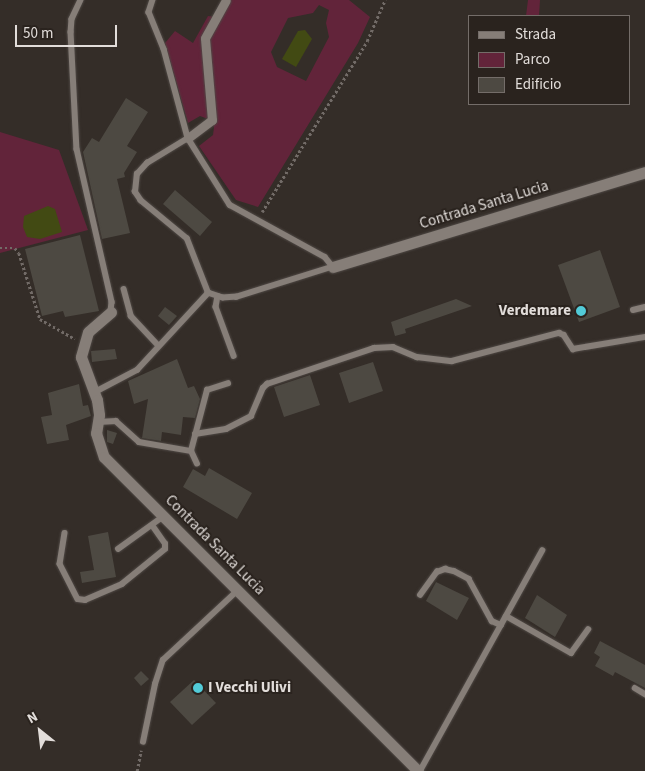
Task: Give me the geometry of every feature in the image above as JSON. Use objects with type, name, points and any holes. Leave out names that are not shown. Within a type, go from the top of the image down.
[{"type":"street","points":[[188,138],[212,120],[206,38],[226,0]]},
{"type":"street","name":"Contrada Santa Lucia","points":[[333,267],[645,172]]},
{"type":"street","points":[[83,343],[88,332],[111,312]]},
{"type":"street","name":"Contrada Santa Lucia","points":[[83,343],[82,357],[95,392],[98,422],[96,432],[104,457],[419,771]]},
{"type":"lane","points":[[82,0],[72,19],[71,32],[77,149],[112,302],[111,312]]},
{"type":"lane","points":[[153,0],[149,12],[164,49],[188,138],[230,204],[325,257],[333,267],[236,297],[218,296],[208,293]]},
{"type":"lane","points":[[188,138],[147,163],[137,174],[135,192],[141,201],[187,239],[208,293]]},
{"type":"lane","points":[[124,289],[131,316],[158,345]]},
{"type":"lane","points":[[95,392],[137,370],[158,345],[208,293]]},
{"type":"lane","points":[[218,296],[216,307],[234,356]]},
{"type":"lane","points":[[632,310],[645,308]]},
{"type":"lane","points":[[195,434],[226,429],[252,416],[263,388],[267,384],[374,348],[393,347],[417,358],[452,361],[559,333],[564,335],[573,349],[645,337]]},
{"type":"lane","points":[[197,464],[190,451],[208,390],[228,382]]},
{"type":"lane","points":[[98,422],[116,422],[139,442],[190,451]]},
{"type":"lane","points":[[118,549],[153,527],[164,516]]},
{"type":"lane","points":[[65,533],[60,564],[78,599],[85,600],[122,584],[165,549],[165,544],[153,527]]},
{"type":"lane","points":[[419,771],[542,551]]},
{"type":"lane","points":[[420,596],[437,572],[445,568],[454,571],[469,580],[492,621],[501,625]]},
{"type":"lane","points":[[143,742],[154,684],[164,660],[238,590]]},
{"type":"lane","points":[[506,616],[572,652],[588,630]]},
{"type":"lane","points":[[635,688],[645,694]]},
{"type":"path","points":[[258,220],[366,41],[385,0]]},
{"type":"path","points":[[0,248],[15,248],[19,253],[40,319],[83,343]]},
{"type":"path","points":[[137,771],[143,742]]},
{"type":"green space","points":[[230,0],[349,0],[370,17],[358,43],[258,207],[236,200],[199,146],[213,135],[214,127],[208,119],[200,116],[188,123],[165,43],[175,31],[193,43],[208,16],[215,17]],"holes":[[[319,5],[329,10],[326,23],[329,37],[306,81],[277,67],[271,52],[288,18],[313,13]]]},
{"type":"green space","points":[[528,0],[540,0],[539,15],[526,15]]},
{"type":"green space","points":[[0,132],[59,150],[88,230],[0,253]]},
{"type":"shaded area","points":[[305,30],[312,39],[296,67],[282,59],[298,31]]},
{"type":"shaded area","points":[[48,206],[55,209],[62,232],[40,239],[27,237],[23,227],[24,216]]},
{"type":"building","points":[[126,98],[148,112],[127,146],[137,152],[124,173],[125,177],[117,179],[130,233],[102,239],[83,152],[92,138],[99,142]]},
{"type":"building","points":[[175,190],[212,222],[200,236],[163,204]]},
{"type":"building","points":[[80,235],[99,311],[65,317],[63,311],[42,316],[25,249]]},
{"type":"building","points":[[600,250],[620,307],[579,322],[558,265]]},
{"type":"building","points":[[456,299],[472,306],[405,329],[406,333],[395,336],[391,322]]},
{"type":"building","points":[[165,307],[177,316],[169,325],[158,316]]},
{"type":"building","points":[[115,349],[117,359],[92,362],[91,351]]},
{"type":"building","points":[[177,359],[188,388],[194,386],[200,399],[195,418],[183,417],[181,435],[162,432],[161,441],[142,438],[148,399],[134,404],[128,381]]},
{"type":"building","points":[[373,362],[383,391],[349,403],[339,373]]},
{"type":"building","points":[[310,375],[320,405],[284,417],[274,387]]},
{"type":"building","points":[[79,384],[83,406],[88,405],[91,416],[66,425],[69,440],[47,444],[41,417],[52,415],[48,393]]},
{"type":"building","points":[[107,430],[117,433],[113,444],[107,442]]},
{"type":"building","points":[[209,468],[252,493],[237,519],[183,487],[193,469],[205,476]]},
{"type":"building","points":[[108,532],[116,577],[82,583],[80,572],[94,570],[88,536]]},
{"type":"building","points":[[436,582],[469,598],[457,620],[426,601]]},
{"type":"building","points":[[537,595],[567,615],[555,637],[525,618]]},
{"type":"building","points":[[600,641],[645,665],[645,688],[615,672],[613,676],[595,666],[600,657],[594,653]]},
{"type":"building","points":[[141,671],[149,679],[141,686],[134,678]]},
{"type":"building","points":[[194,680],[216,703],[192,725],[170,702]]},
{"type":"place","name":"Verdemare","points":[[581,311]]},
{"type":"place","name":"I Vecchi Ulivi","points":[[198,688]]}]
